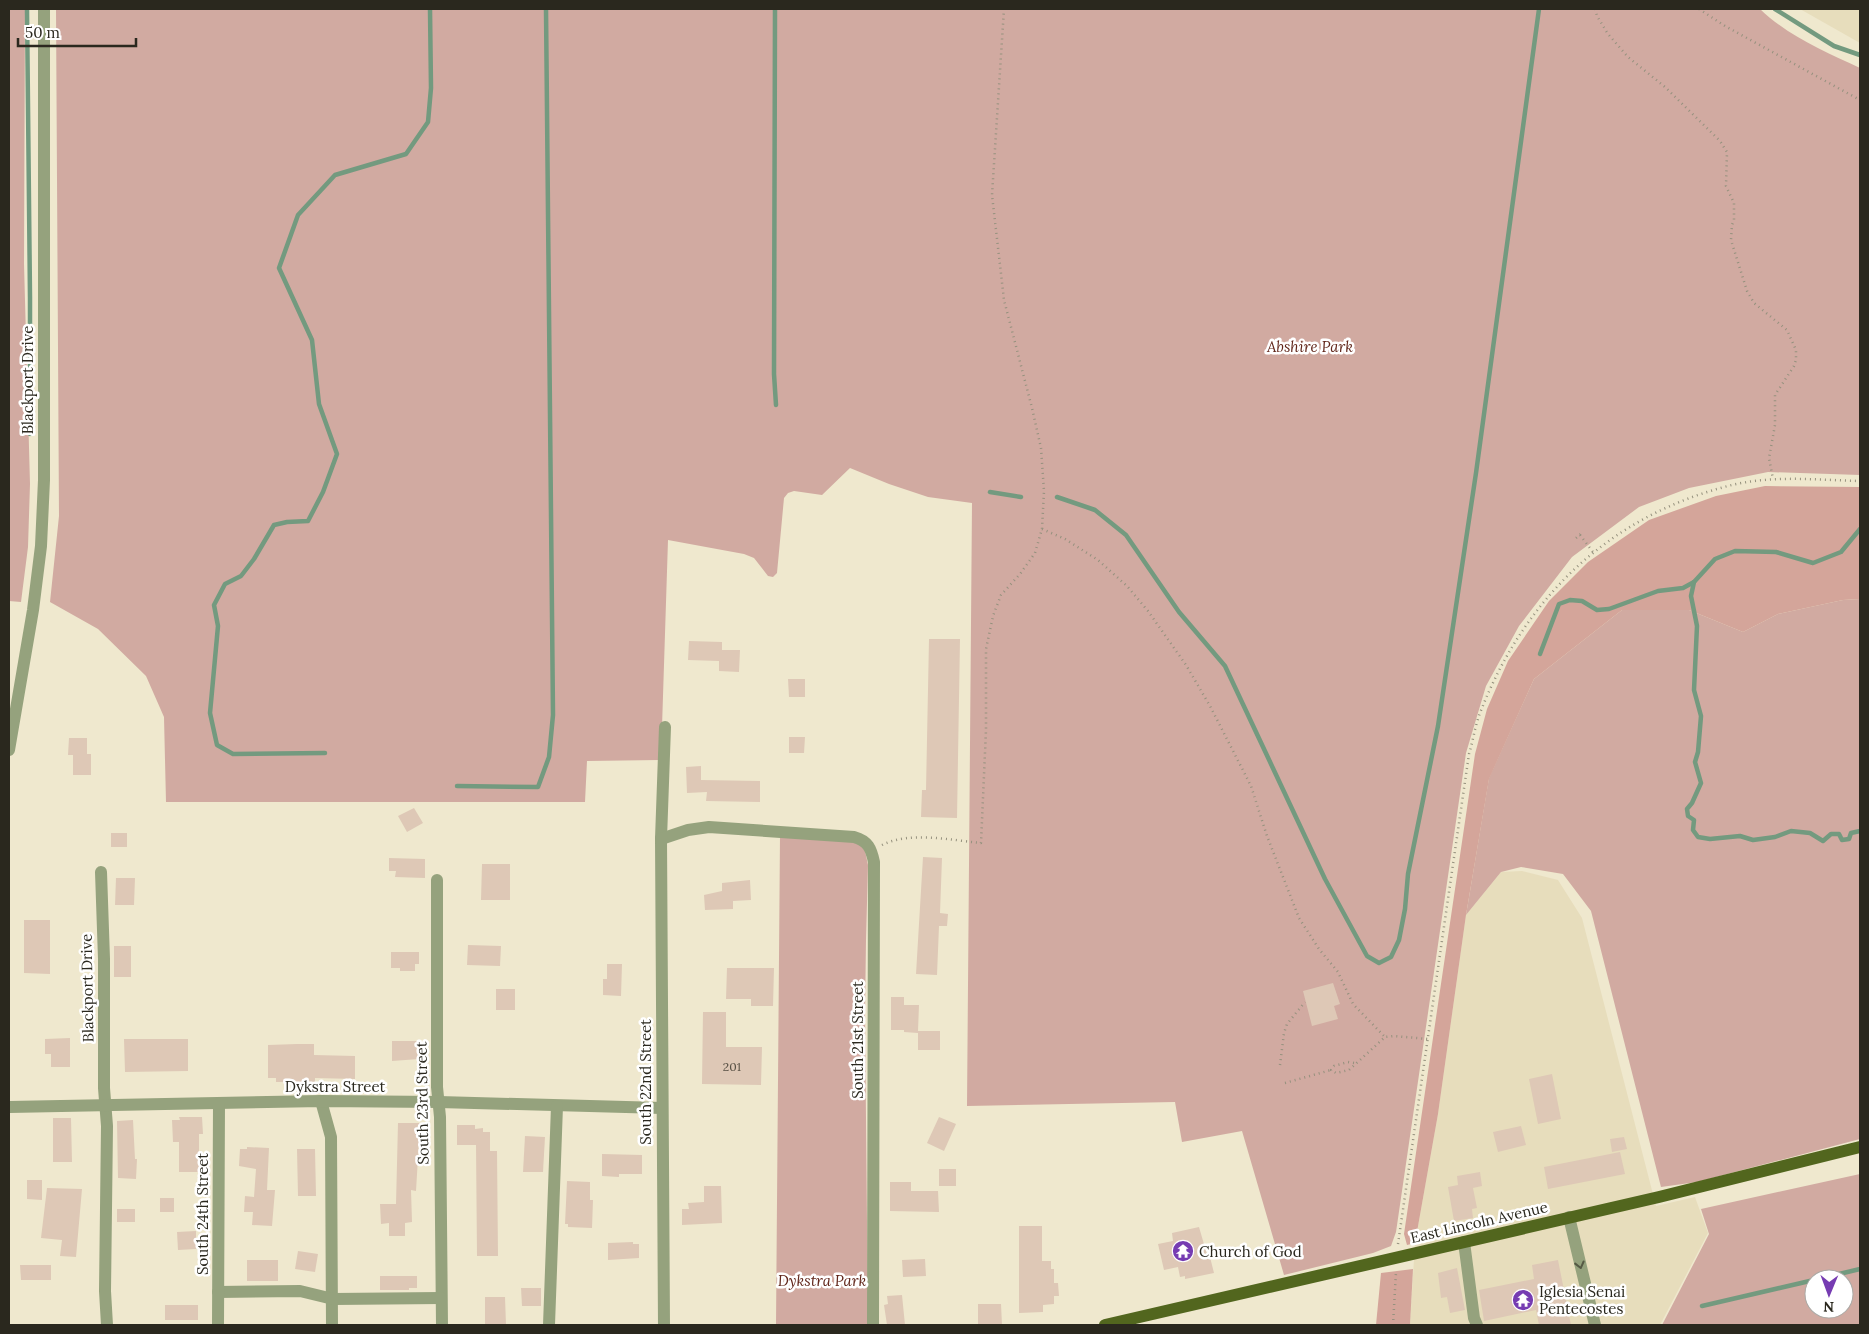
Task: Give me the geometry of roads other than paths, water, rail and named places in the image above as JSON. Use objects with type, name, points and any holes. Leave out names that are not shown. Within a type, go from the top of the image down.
[{"type":"main road","name":"East Lincoln Avenue","points":[[1105,1325],[1397,1258],[1860,1147]]},
{"type":"street","name":"Blackport Drive","points":[[9,750],[33,610],[41,546],[44,480],[44,9]]},
{"type":"street","name":"South 22nd Street","points":[[664,727],[661,839],[664,1325]]},
{"type":"street","name":"South 21st Street","points":[[661,839],[688,830],[709,827],[854,837],[864,840],[872,851],[874,862],[873,1325]]},
{"type":"street","name":"Blackport Drive","points":[[101,872],[108,1126],[106,1325]]},
{"type":"street","name":"South 23rd Street","points":[[437,880],[437,1087],[442,1325]]},
{"type":"street","name":"Dykstra Street","points":[[9,1107],[321,1101],[662,1108]]},
{"type":"street","points":[[321,1101],[331,1137],[332,1325]]},
{"type":"street","name":"South 24th Street","points":[[218,1325],[219,1104]]},
{"type":"street","points":[[549,1325],[558,1106]]},
{"type":"street","points":[[1569,1217],[1595,1325]]},
{"type":"street","points":[[1464,1242],[1474,1318],[1477,1325]]},
{"type":"street","points":[[218,1292],[300,1291],[332,1299],[441,1298]]},
{"type":"waterway","points":[[27,9],[30,434]]},
{"type":"waterway","points":[[325,753],[233,754],[217,745],[210,713],[218,626],[214,605],[225,584],[241,576],[254,559],[274,525],[308,521],[323,492],[337,454],[319,404],[312,340],[279,268],[298,215],[335,175],[406,154],[428,122],[431,88],[430,9]]},
{"type":"waterway","points":[[457,786],[538,787],[549,757],[553,715],[546,9]]},
{"type":"waterway","points":[[775,9],[774,374],[776,405]]},
{"type":"waterway","points":[[1057,497],[1095,510],[1126,535],[1179,612],[1225,666],[1325,879],[1367,956],[1379,963],[1391,957],[1399,940],[1405,909],[1408,874],[1438,726],[1476,473],[1539,9]]},
{"type":"waterway","points":[[1775,9],[1834,46],[1860,55]]},
{"type":"waterway","points":[[990,492],[1021,497]]},
{"type":"waterway","points":[[1860,529],[1841,552],[1813,563],[1776,552],[1735,551],[1715,559],[1694,582],[1691,596],[1697,626],[1694,690],[1701,716],[1698,752],[1695,762],[1701,783],[1692,803],[1687,809],[1688,816],[1694,820],[1693,830],[1698,837],[1710,839],[1740,836],[1753,840],[1775,837],[1791,831],[1810,833],[1823,841],[1831,834],[1839,834],[1842,840],[1849,839],[1851,833],[1860,831]]},
{"type":"waterway","points":[[1540,654],[1559,604],[1570,600],[1582,601],[1597,610],[1609,609],[1658,591],[1683,588],[1694,582]]},
{"type":"waterway","points":[[1854,1270],[1860,1269]]},
{"type":"waterway","points":[[1702,1306],[1804,1282]]},
{"type":"place","name":"Church of God","points":[[1183,1251]]},
{"type":"place","name":"Iglesia Senai Pentecostes","points":[[1523,1300]]},
{"type":"park label","name":"Abshire Park","points":[[1310,346]]},
{"type":"park label","name":"Dykstra Park","points":[[822,1280]]}]
